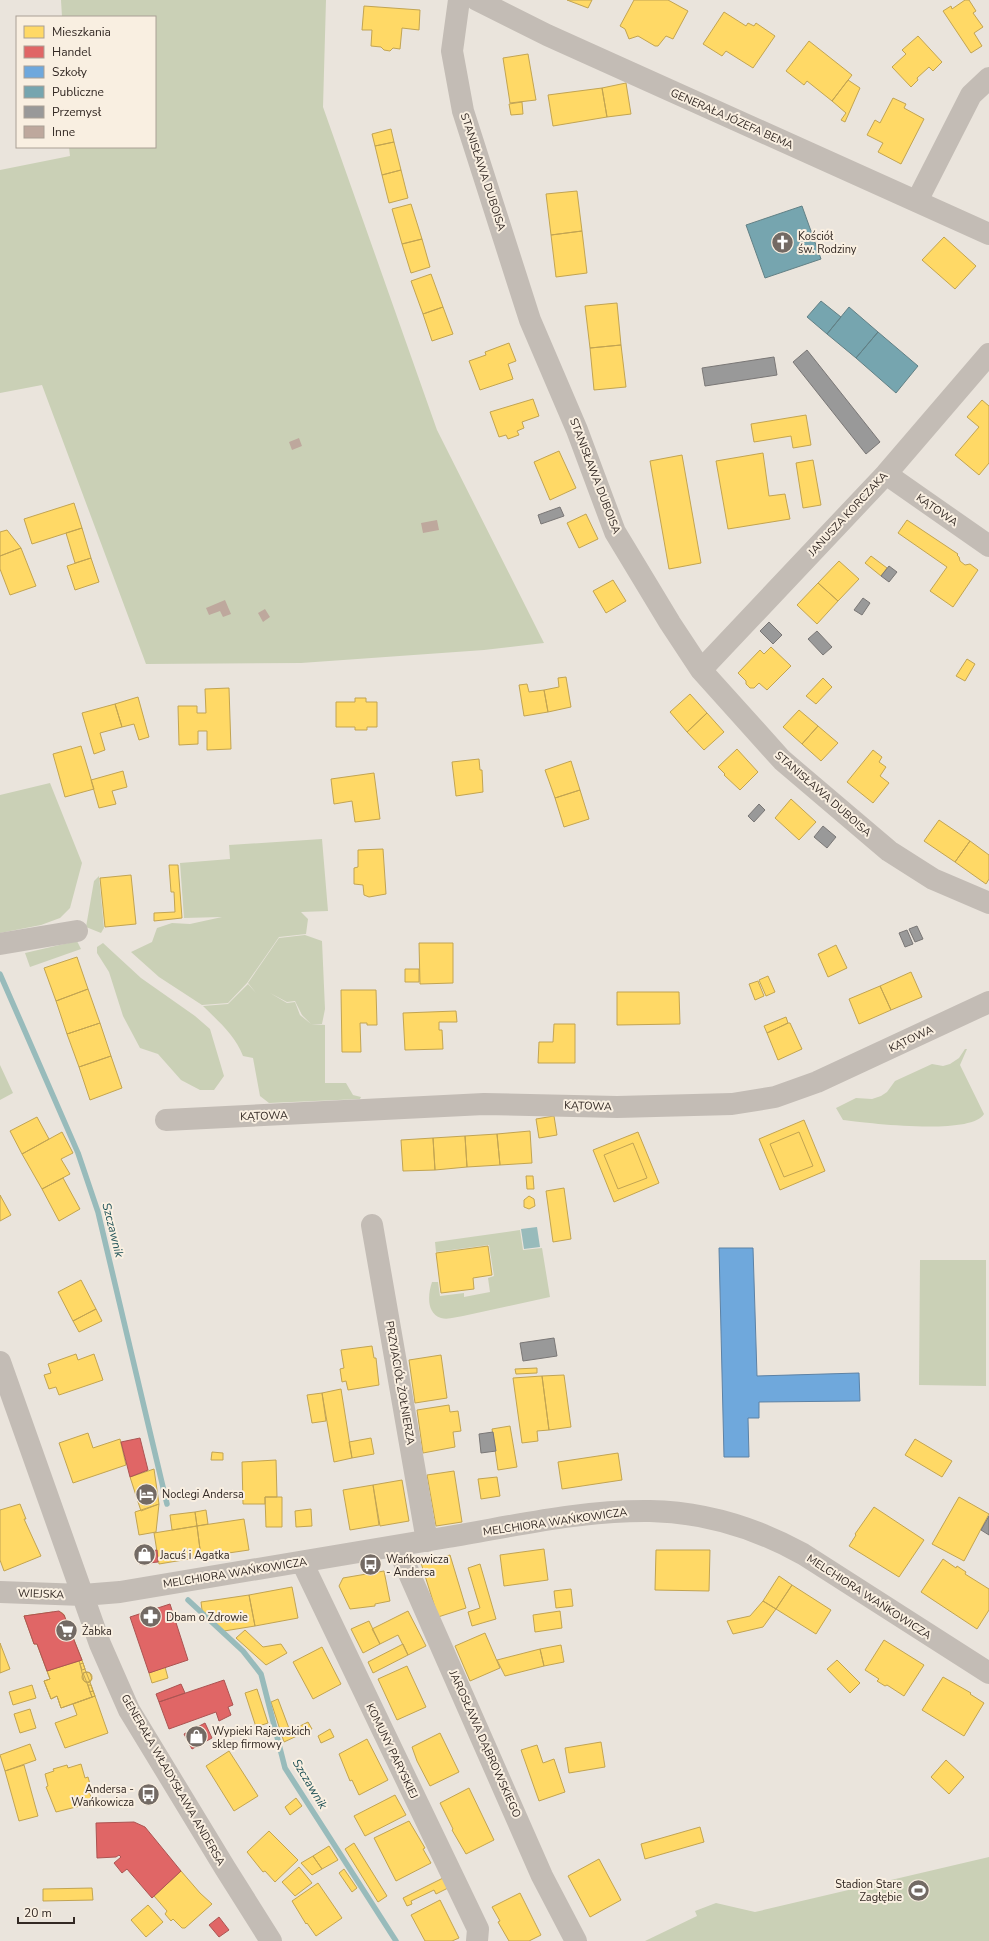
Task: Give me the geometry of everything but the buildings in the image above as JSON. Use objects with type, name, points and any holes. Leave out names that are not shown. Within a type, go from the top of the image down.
[{"type":"street","name":"STANISŁAWA DUBOISA","points":[[460,0],[452,51],[463,111],[530,320],[577,430],[615,532],[670,623],[701,670],[782,760],[889,851],[933,880],[989,903]]},
{"type":"street","name":"GENERAŁA JÓZEFA BEMA","points":[[477,0],[554,38],[989,234]]},
{"type":"street","points":[[917,201],[971,95],[989,78]]},
{"type":"street","name":"JANUSZA KORCZAKA","points":[[701,670],[886,474],[989,354]]},
{"type":"street","name":"KĄTOWA","points":[[886,474],[989,546]]},
{"type":"street","points":[[0,944],[77,931]]},
{"type":"street","name":"KĄTOWA","points":[[166,1120],[484,1104],[617,1107],[732,1104],[775,1097],[817,1082],[989,1002]]},
{"type":"street","name":"PRZYJACIÓŁ ŻOŁNIERZA","points":[[372,1225],[427,1541]]},
{"type":"street","name":"GENERAŁA WŁADYSŁAWA ANDERSA","points":[[0,1362],[106,1658],[130,1710],[225,1868],[271,1941]]},
{"type":"street","name":"MELCHIORA WAŃKOWICZA","points":[[83,1595],[120,1592],[612,1512],[650,1511],[687,1514],[735,1524],[773,1538],[803,1554],[989,1673]]},
{"type":"street","name":"JAROSŁAWA DĄBROWSKIEGO","points":[[397,1546],[542,1876],[576,1941]]},
{"type":"street","name":"KOMUNY PARYSKIEJ","points":[[302,1562],[478,1929],[477,1941]]},
{"type":"street","name":"WIEJSKA","points":[[0,1592],[83,1595]]},
{"type":"green space","points":[[61,0],[326,0],[323,107],[437,430],[544,643],[484,650],[301,663],[146,664],[42,385],[0,393],[0,170],[70,156],[69,148],[156,148],[156,16],[62,16]]},
{"type":"green space","points":[[50,783],[82,863],[70,908],[60,918],[41,925],[0,933],[0,795]]},
{"type":"green space","points":[[322,839],[328,911],[301,912],[308,919],[306,934],[279,937],[247,983],[228,1003],[202,1005],[159,977],[131,952],[152,942],[157,928],[172,923],[190,924],[222,917],[184,918],[180,863],[230,859],[229,845]]},
{"type":"green space","points":[[99,876],[104,928],[101,933],[86,927],[94,881]]},
{"type":"green space","points":[[305,935],[322,941],[325,1009],[322,1024],[311,1024],[302,1015],[295,1001],[287,1002],[270,993],[256,993],[248,983],[279,938]]},
{"type":"green space","points":[[77,941],[81,949],[30,967],[25,953]]},
{"type":"green space","points":[[103,943],[141,978],[195,1016],[210,1029],[224,1076],[214,1090],[200,1090],[181,1080],[158,1054],[140,1048],[123,1016],[109,972],[97,953],[97,947]]},
{"type":"green space","points":[[248,984],[256,993],[270,993],[287,1003],[295,1002],[300,1015],[311,1024],[325,1025],[325,1083],[346,1083],[353,1095],[361,1097],[360,1099],[269,1103],[260,1096],[253,1058],[243,1056],[240,1048],[231,1035],[203,1006],[228,1004]]},
{"type":"green space","points":[[965,1049],[967,1049],[960,1065],[984,1114],[975,1121],[960,1125],[940,1126],[873,1123],[843,1120],[836,1108],[856,1098],[872,1099],[881,1096],[887,1092],[895,1081],[932,1064],[943,1066],[950,1064],[959,1058]]},
{"type":"green space","points":[[0,1065],[13,1093],[0,1100]]},
{"type":"green space","points":[[520,1230],[523,1250],[542,1248],[550,1297],[452,1318],[444,1319],[436,1316],[429,1303],[432,1282],[438,1282],[440,1296],[464,1293],[464,1297],[490,1292],[488,1278],[494,1276],[489,1245],[436,1252],[435,1242]]},
{"type":"green space","points":[[920,1260],[986,1260],[986,1386],[919,1385]]},
{"type":"green space","name":"Stadion Stare Zagłębie","points":[[989,1857],[989,1941],[645,1941],[697,1916],[695,1911],[716,1903],[755,1912]]},
{"type":"water","points":[[537,1227],[540,1247],[524,1249],[521,1229]]},
{"type":"waterway","name":"Szczawnik","points":[[0,974],[78,1153],[98,1212],[167,1504]]},
{"type":"waterway","name":"Szczawnik","points":[[188,1600],[243,1651],[261,1674],[285,1768],[396,1941]]},
{"type":"place","name":"Kościół św. Rodziny","points":[[783,242]]},
{"type":"place","name":"Noclegi Andersa","points":[[147,1494]]},
{"type":"place","name":"Jacuś i Agatka","points":[[145,1555]]},
{"type":"place","name":"Wańkowicza - Andersa","points":[[371,1565]]},
{"type":"place","name":"Dbam o Zdrowie","points":[[151,1617]]},
{"type":"place","name":"Żabka","points":[[67,1631]]},
{"type":"place","name":"Wypieki Rajewskich sklep firmowy","points":[[196,1737]]},
{"type":"place","name":"Andersa - Wańkowicza","points":[[149,1795]]},
{"type":"place","name":"Stadion Stare Zagłębie","points":[[918,1890]]}]
